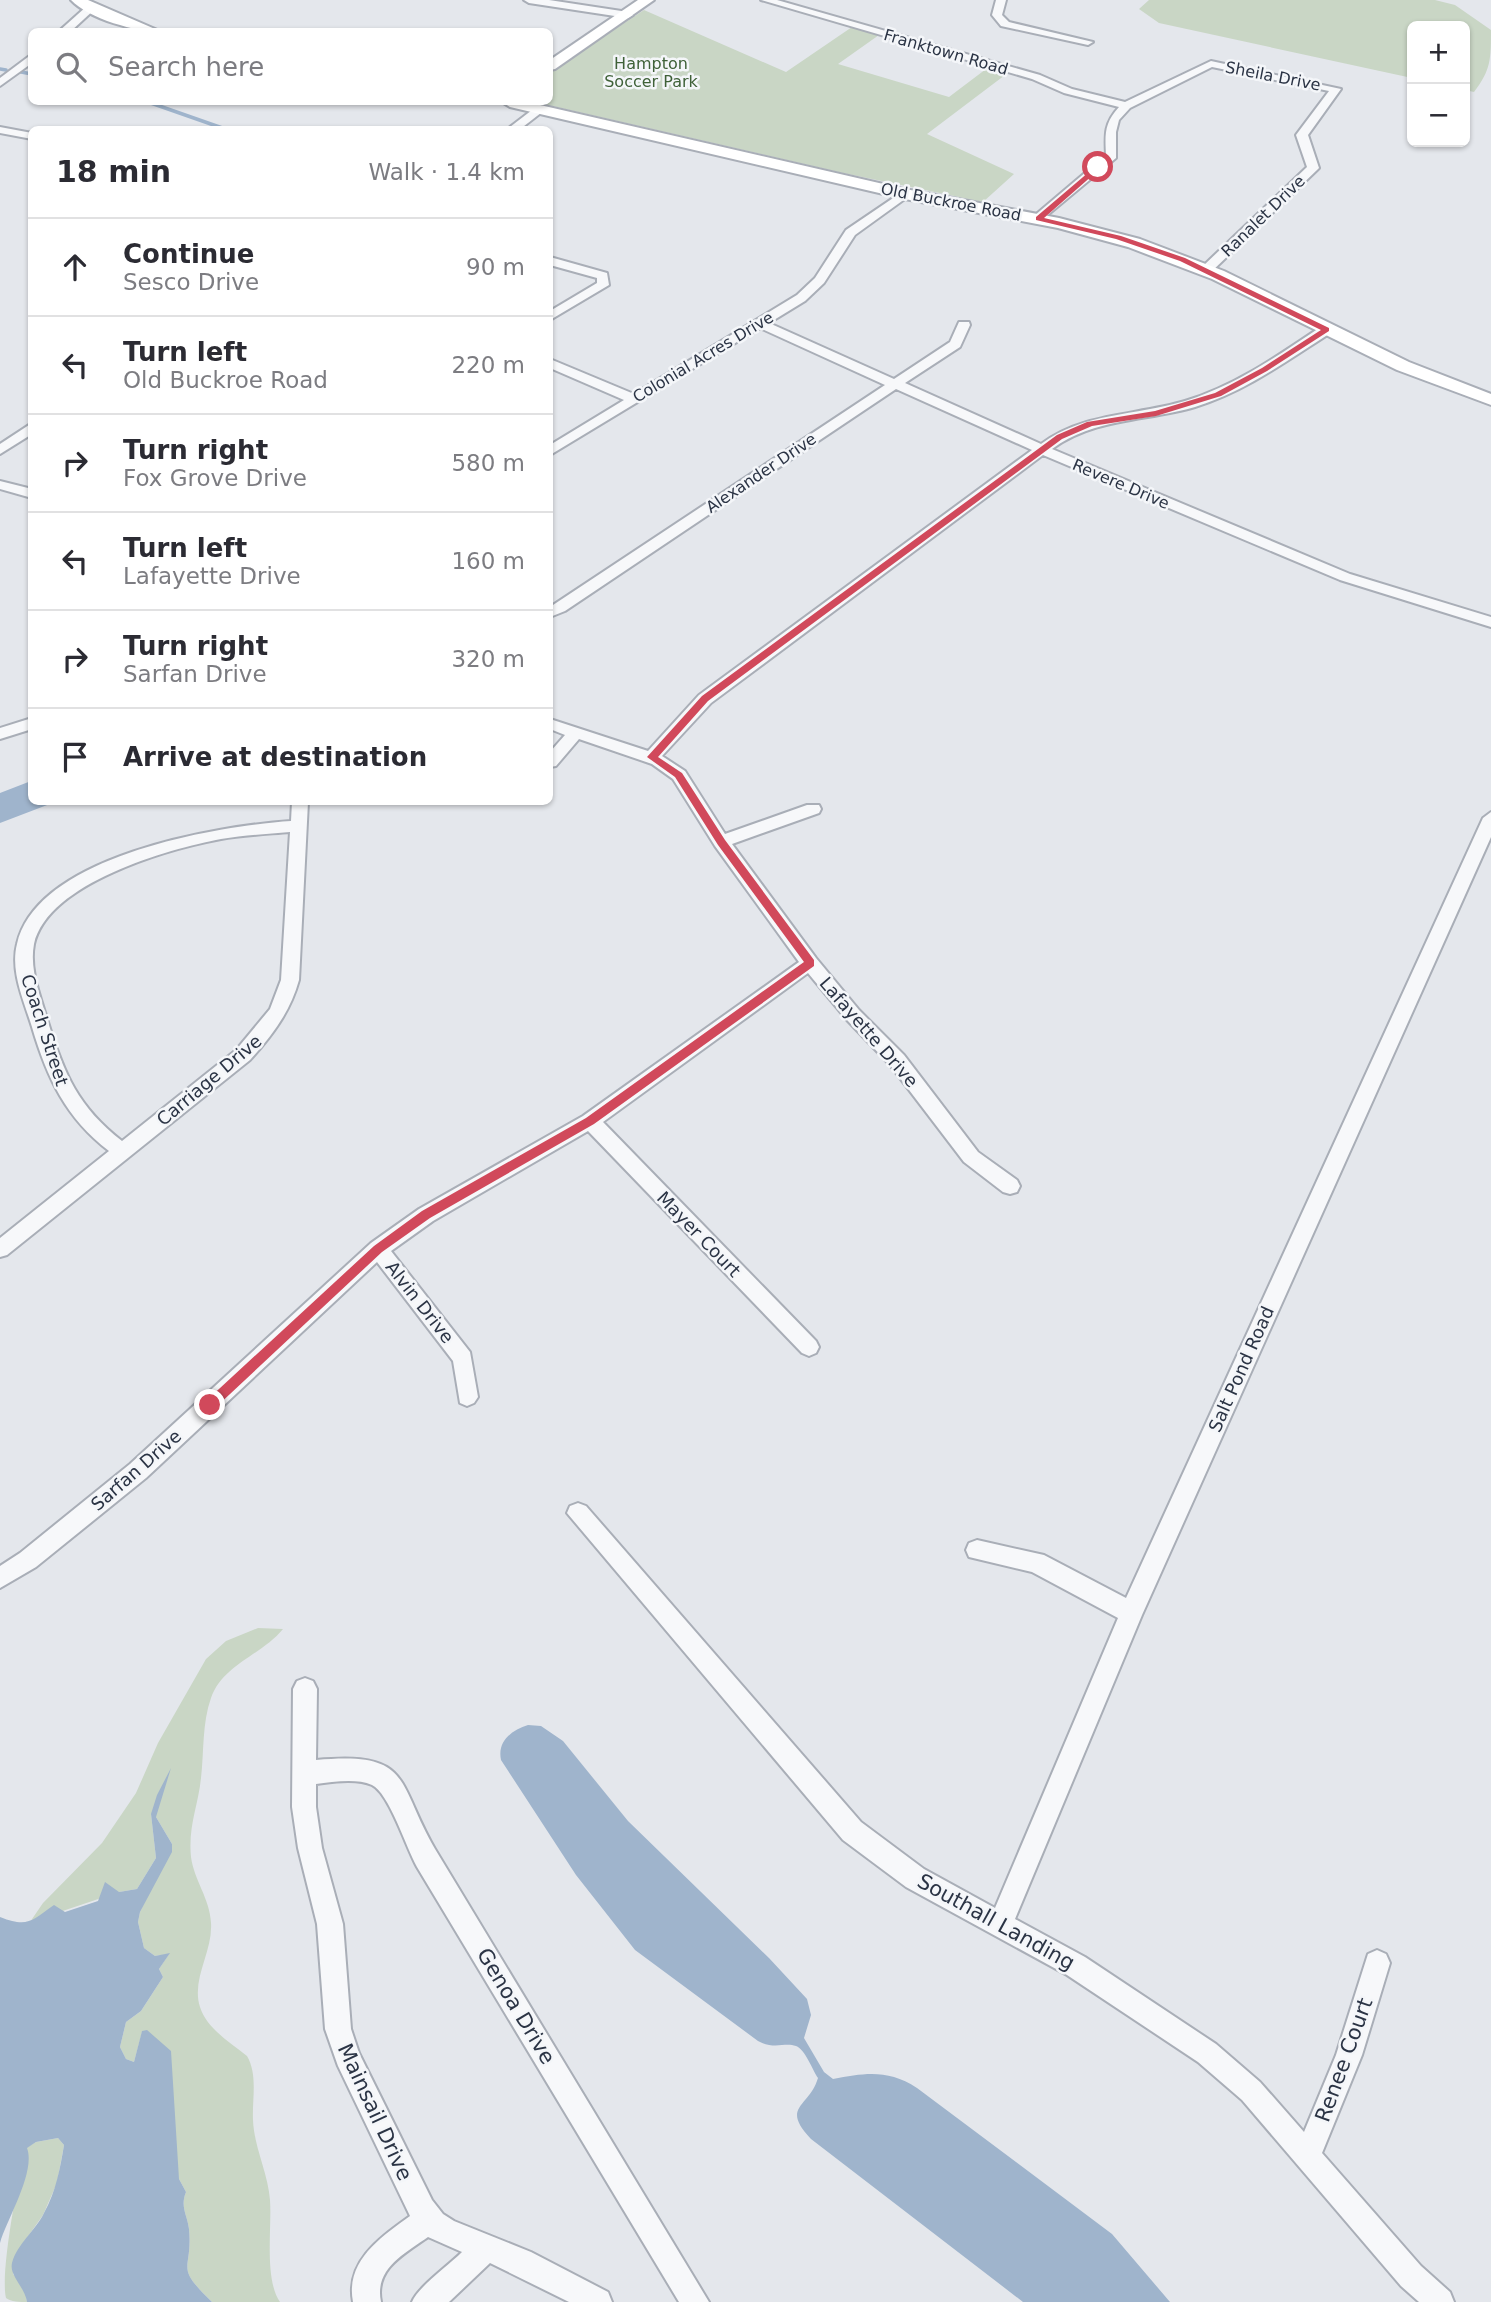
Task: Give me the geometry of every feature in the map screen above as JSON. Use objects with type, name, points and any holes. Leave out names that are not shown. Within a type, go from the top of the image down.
[{"type":"main road","points":[[553,52],[624,9],[647,0]]},
{"type":"main road","points":[[85,4],[145,28]]},
{"type":"main road","points":[[553,64],[624,9]]},
{"type":"main road","name":"Old Buckroe Road","points":[[523,105],[922,198],[1038,219],[1126,240],[1206,270],[1403,366],[1491,400]]},
{"type":"street","points":[[529,0],[624,9]]},
{"type":"street","name":"Franktown Road","points":[[766,0],[1036,77],[1068,91],[1126,106]]},
{"type":"street","points":[[1001,0],[997,15],[1005,24],[1088,42]]},
{"type":"street","points":[[66,28],[85,4]]},
{"type":"street","points":[[0,83],[28,60]]},
{"type":"street","name":"Sheila Drive","points":[[1126,106],[1211,64],[1336,89]]},
{"type":"street","name":"Ranalet Drive","points":[[1206,270],[1313,168],[1303,135],[1336,89]]},
{"type":"street","points":[[1038,219],[1112,156],[1110,132],[1114,119],[1126,106]]},
{"type":"street","points":[[516,126],[540,109]]},
{"type":"street","points":[[0,130],[28,135]]},
{"type":"street","name":"Colonial Acres Drive","points":[[553,449],[812,289],[850,233],[905,194]]},
{"type":"street","name":"Colonial Acres Drive","points":[[843,247],[858,242],[922,198]]},
{"type":"street","points":[[553,262],[603,276],[603,285],[553,314]]},
{"type":"street","name":"Revere Drive","points":[[759,323],[1040,450],[1345,577],[1491,622]]},
{"type":"street","name":"Alexander Drive","points":[[553,611],[954,344],[964,325]]},
{"type":"street","points":[[652,757],[705,699],[1040,450],[1080,427],[1156,413],[1218,394],[1264,370],[1327,329]]},
{"type":"street","points":[[553,364],[634,398]]},
{"type":"street","points":[[0,450],[28,430]]},
{"type":"street","points":[[0,485],[28,493]]},
{"type":"street","points":[[0,734],[28,724]]},
{"type":"street","name":"Lafayette Drive","points":[[553,725],[652,757],[679,775],[721,842],[810,963],[853,1015],[897,1060],[971,1157],[1010,1186]]},
{"type":"street","points":[[553,759],[576,733]]},
{"type":"street","name":"Carriage Drive","points":[[0,1249],[243,1055],[269,1029],[284,1004],[290,980],[300,805]]},
{"type":"street","points":[[721,842],[813,809]]},
{"type":"street","name":"Salt Pond Road","points":[[1000,1924],[1131,1613],[1491,818]]},
{"type":"street","name":"Coach Street","points":[[122,1151],[92,1130],[76,1112],[63,1090],[50,1058],[25,974],[27,939],[40,916],[61,895],[129,859],[192,839],[299,826]]},
{"type":"street","name":"Sarfan Drive","points":[[0,1578],[28,1560],[138,1471],[378,1249],[426,1214],[590,1121],[810,963]]},
{"type":"street","name":"Mayer Court","points":[[590,1121],[809,1347]]},
{"type":"street","name":"Alvin Drive","points":[[378,1249],[463,1358],[467,1397]]},
{"type":"street","name":"Southall Landing","points":[[578,1513],[852,1831],[915,1878],[1076,1966],[1207,2053],[1251,2091],[1411,2276],[1440,2302]]},
{"type":"street","points":[[977,1550],[1036,1562],[1131,1613]]},
{"type":"street","name":"Mainsail Drive","points":[[305,1689],[306,1828],[330,1924],[336,2016],[347,2057],[387,2142],[429,2219],[446,2231],[521,2262],[598,2302]]},
{"type":"street","name":"Genoa Drive","points":[[304,1773],[366,1771],[395,1788],[413,1834],[433,1870],[695,2302]]},
{"type":"street","name":"Renee Court","points":[[1308,2155],[1349,2056],[1377,1963]]},
{"type":"street","points":[[367,2302],[364,2288],[372,2266],[429,2219]]},
{"type":"street","points":[[426,2302],[450,2284],[486,2247]]},
{"type":"green space","points":[[1149,0],[1435,0],[1455,5],[1491,30],[1489,64],[1474,92],[1470,91],[1470,21],[1407,21],[1407,77],[1159,23],[1139,9]]},
{"type":"green space","name":"Hampton Soccer Park","points":[[644,10],[786,72],[852,27],[879,35],[838,64],[949,97],[990,66],[1009,72],[927,134],[1014,174],[983,202],[843,173],[548,105],[553,105],[553,70]]},
{"type":"green space","points":[[258,1628],[283,1629],[224,1677],[211,1698],[206,1717],[201,1778],[190,1846],[193,1865],[208,1906],[211,1923],[198,1997],[208,2022],[247,2056],[250,2063],[254,2130],[270,2200],[270,2267],[280,2302],[212,2302],[193,2281],[187,2268],[190,2243],[184,2206],[186,2192],[179,2179],[142,2032],[134,2062],[126,2059],[120,2047],[126,2022],[141,2011],[163,1977],[159,1969],[169,1954],[155,1956],[144,1948],[138,1922],[140,1912],[172,1844],[156,1817],[151,1814],[156,1858],[137,1889],[119,1892],[30,1922],[43,1903],[102,1843],[136,1793],[158,1743],[206,1659],[226,1641]]},
{"type":"green space","points":[[58,2138],[64,2145],[57,2183],[43,2215],[19,2249],[13,2274],[25,2289],[27,2302],[16,2302],[6,2298],[5,2268],[26,2148],[36,2142]]},
{"type":"water","points":[[28,782],[28,805],[47,805],[0,823],[0,793]]},
{"type":"water","points":[[528,1725],[541,1726],[563,1741],[628,1821],[769,1958],[807,1999],[811,2015],[804,2038],[824,2072],[833,2079],[866,2074],[886,2075],[917,2088],[1112,2234],[1170,2302],[1023,2302],[811,2139],[802,2128],[797,2113],[818,2078],[803,2051],[796,2046],[769,2045],[758,2041],[635,1950],[576,1875],[501,1760],[501,1747],[507,1737]]},
{"type":"water","points":[[171,1768],[156,1817],[172,1844],[172,1852],[140,1912],[138,1922],[144,1948],[155,1956],[170,1953],[159,1969],[163,1977],[141,2011],[126,2022],[120,2047],[126,2059],[134,2062],[142,2031],[147,2030],[171,2051],[179,2179],[186,2192],[184,2206],[189,2229],[187,2268],[193,2281],[212,2302],[27,2302],[13,2272],[12,2263],[48,2205],[57,2180],[64,2145],[58,2138],[36,2142],[27,2148],[28,2170],[0,2243],[0,1917],[23,1922],[54,1905],[65,1912],[98,1901],[105,1882],[119,1892],[137,1889],[156,1858],[151,1814]]},
{"type":"waterway","points":[[0,69],[6,70]]},
{"type":"waterway","points":[[21,72],[28,73]]},
{"type":"waterway","points":[[157,105],[217,126]]},
{"type":"route","points":[[210,1405],[378,1249],[426,1214],[590,1121],[810,963],[721,842],[679,775],[652,757],[705,699],[1059,437],[1090,424],[1156,413],[1218,394],[1264,370],[1327,329],[1183,260],[1118,238],[1038,219],[1098,167]]}]
